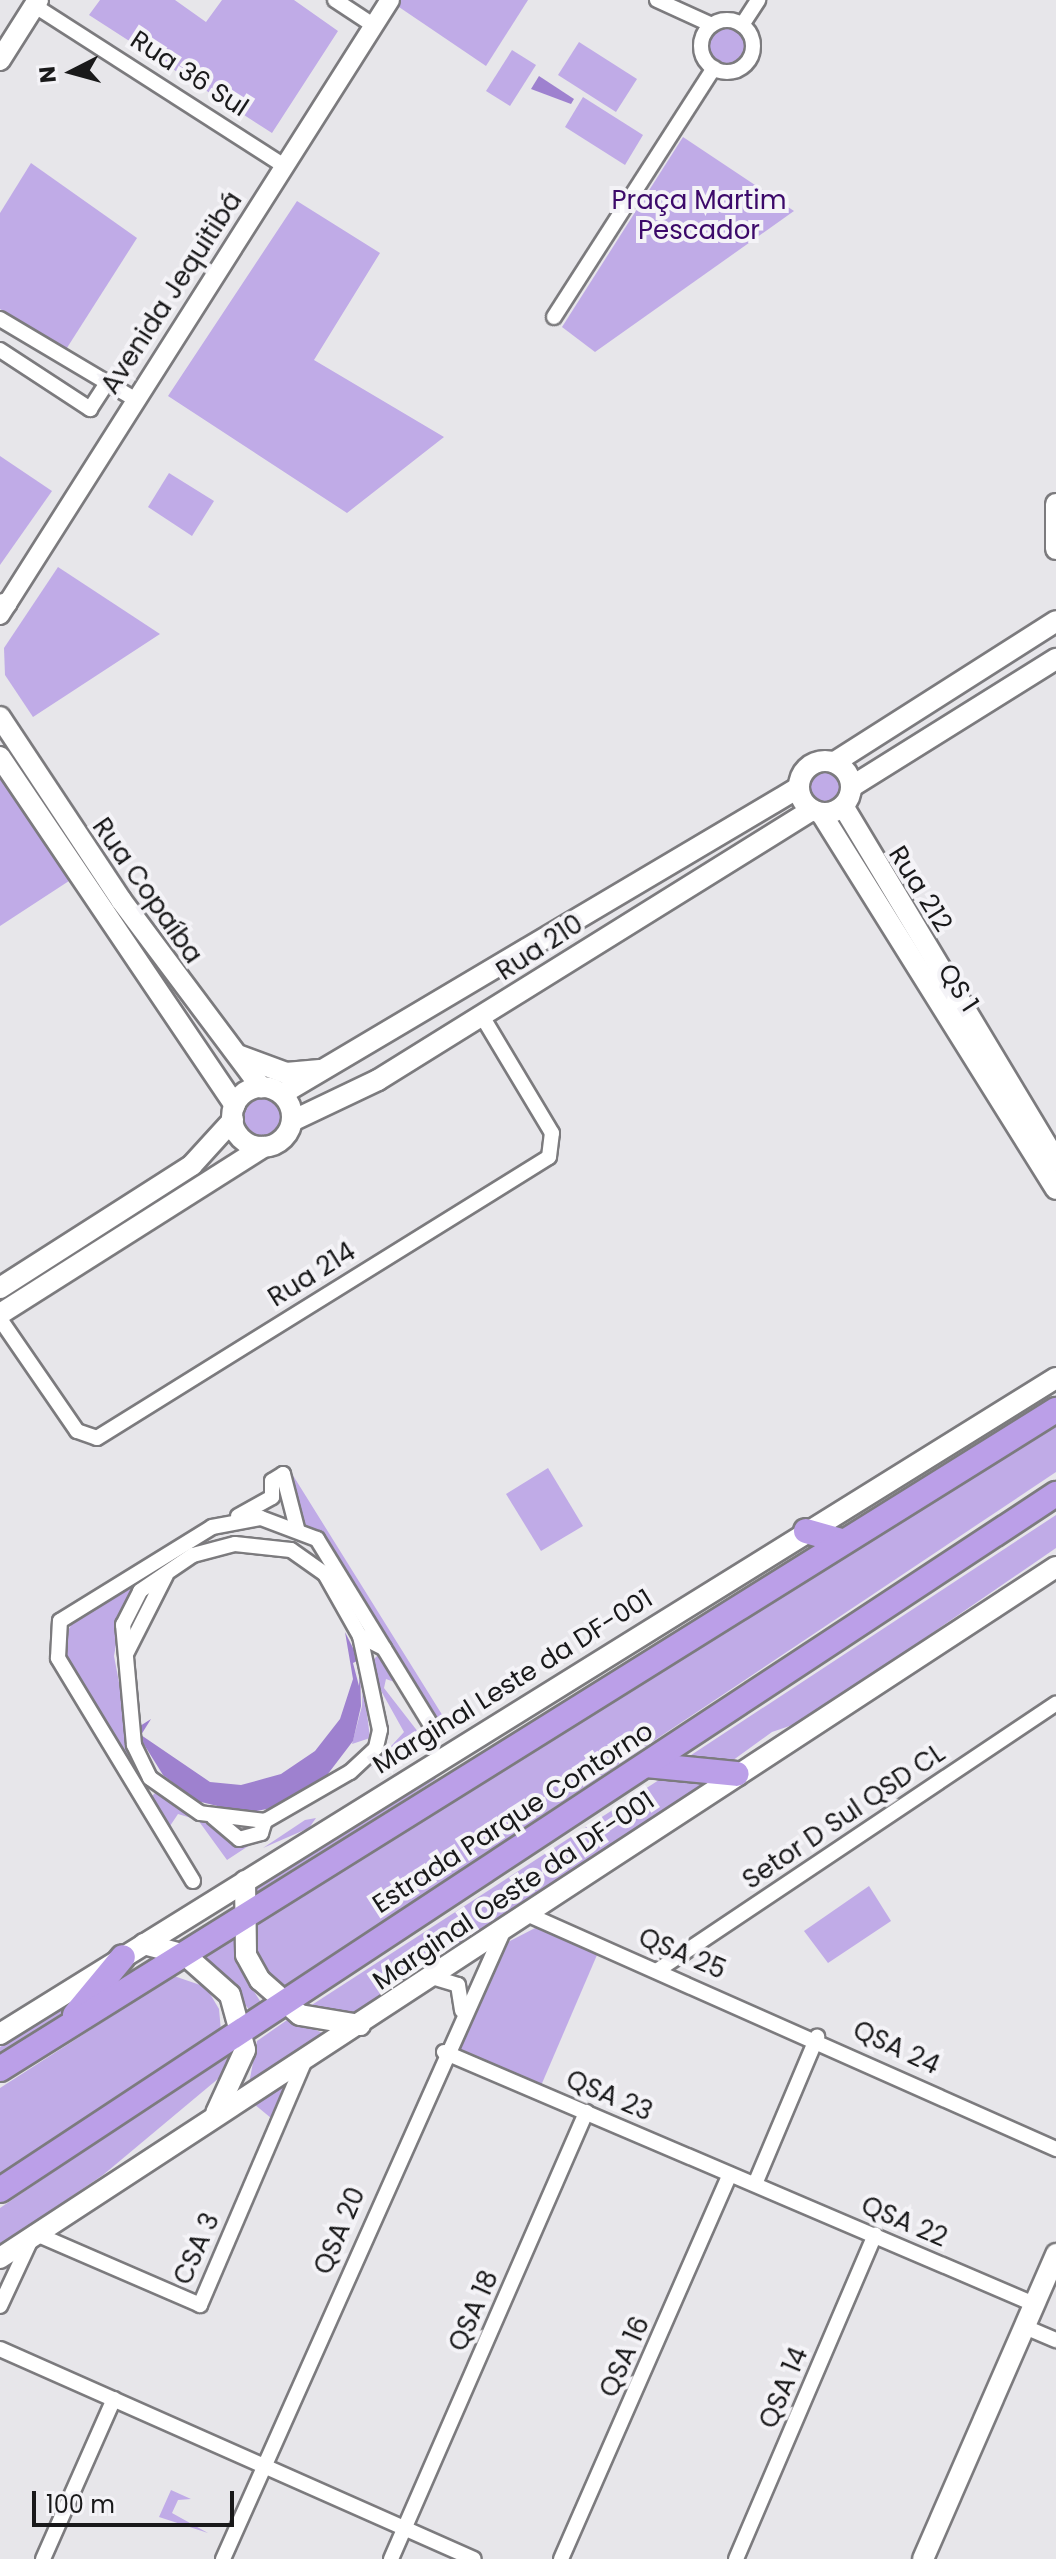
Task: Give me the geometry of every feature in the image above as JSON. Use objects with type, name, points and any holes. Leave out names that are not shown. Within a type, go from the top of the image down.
[{"type":"highway","points":[[0,2069],[840,1541],[1056,1410]]},
{"type":"highway","name":"Estrada Parque Contorno","points":[[0,2190],[1056,1494]]},
{"type":"highway","points":[[806,1531],[840,1541]]},
{"type":"highway","points":[[646,1765],[737,1774]]},
{"type":"highway","points":[[63,2029],[133,1950]]},
{"type":"main road","points":[[0,60],[33,2]]},
{"type":"main road","points":[[1056,504],[1056,549]]},
{"type":"main road","points":[[1056,621],[835,762],[810,765],[798,788],[816,812],[843,806],[851,787],[1056,659]]},
{"type":"main road","name":"Rua Copaíba","points":[[0,717],[78,855]]},
{"type":"main road","name":"Rua Copaíba","points":[[0,757],[78,855],[112,904],[234,1112]]},
{"type":"main road","points":[[835,762],[851,787]]},
{"type":"main road","name":"Rua 210","points":[[282,1094],[336,1067],[798,788]]},
{"type":"main road","name":"Rua 212","points":[[843,806],[1056,1160]]},
{"type":"main road","name":"Rua 210","points":[[292,1121],[330,1109],[816,812]]},
{"type":"main road","name":"QS 1","points":[[816,812],[1056,1189]]},
{"type":"main road","name":"Rua Copaíba","points":[[112,904],[261,1087]]},
{"type":"main road","points":[[234,1053],[286,1073],[336,1067]]},
{"type":"main road","points":[[192,1165],[220,1120],[214,1076]]},
{"type":"main road","points":[[0,1288],[192,1165],[234,1112],[261,1087],[282,1094],[292,1121],[282,1139],[263,1147],[0,1316]]},
{"type":"main road","points":[[234,1112],[243,1139],[263,1147]]},
{"type":"main road","name":"Marginal Leste da DF-001","points":[[0,2034],[1056,1378]]},
{"type":"main road","name":"Marginal Oeste da DF-001","points":[[0,2258],[214,2116],[304,2062],[529,1915],[737,1774],[1056,1567]]},
{"type":"main road","points":[[245,1881],[242,1917],[246,1955],[282,2002],[318,2022],[360,2025]]},
{"type":"main road","points":[[133,1950],[185,1955],[226,1991],[243,2027],[240,2072],[214,2116]]},
{"type":"main road","points":[[926,2558],[1056,2254]]},
{"type":"street","points":[[335,0],[373,25]]},
{"type":"street","name":"Avenida Jequitibá","points":[[2,608],[390,0]]},
{"type":"street","points":[[657,0],[677,13],[712,25],[742,25]]},
{"type":"street","points":[[742,25],[758,0]]},
{"type":"street","name":"Rua 36 Sul","points":[[33,2],[284,166]]},
{"type":"street","points":[[677,13],[714,68]]},
{"type":"street","points":[[702,47],[712,25]]},
{"type":"street","points":[[714,68],[739,70],[751,57],[752,40],[742,25]]},
{"type":"street","points":[[554,317],[714,68]]},
{"type":"street","points":[[0,319],[135,399]]},
{"type":"street","points":[[0,350],[90,409],[107,383]]},
{"type":"street","name":"Rua 214","points":[[0,1316],[77,1431],[97,1438],[549,1157],[552,1133],[482,1016]]},
{"type":"street","points":[[193,1881],[58,1658],[55,1640],[60,1621],[267,1501],[272,1481],[283,1474],[297,1528]]},
{"type":"street","points":[[234,1518],[297,1528],[317,1539],[433,1728]]},
{"type":"street","points":[[360,1636],[377,1705],[376,1748],[296,1808],[265,1821],[213,1817],[178,1802],[150,1778],[134,1745],[124,1679],[129,1608],[167,1574],[214,1547],[291,1550],[325,1574],[360,1636],[384,1648]]},
{"type":"street","name":"Setor D Sul QSD CL","points":[[658,1970],[1056,1704]]},
{"type":"street","name":"QSA 25","points":[[529,1915],[817,2037]]},
{"type":"street","name":"QSA 20","points":[[223,2559],[444,2052],[503,1932]]},
{"type":"street","points":[[432,1977],[458,1985],[462,2016]]},
{"type":"street","name":"QSA 24","points":[[755,2184],[817,2037],[1056,2149]]},
{"type":"street","name":"QSA 23","points":[[444,2052],[755,2184]]},
{"type":"street","name":"CSA 3","points":[[34,2233],[200,2305],[304,2062]]},
{"type":"street","name":"QSA 18","points":[[391,2559],[586,2112]]},
{"type":"street","name":"QSA 16","points":[[561,2559],[730,2174]]},
{"type":"street","name":"QSA 22","points":[[755,2184],[1034,2304]]},
{"type":"street","points":[[0,2306],[34,2233]]},
{"type":"street","name":"QSA 14","points":[[736,2559],[875,2235]]},
{"type":"street","points":[[1025,2327],[1056,2340]]},
{"type":"street","points":[[0,2349],[474,2559]]},
{"type":"street","points":[[43,2559],[114,2399]]},
{"type":"green space","points":[[100,0],[175,0],[206,22],[222,0],[294,0],[338,31],[272,133],[89,15]]},
{"type":"green space","points":[[399,0],[528,0],[486,66],[396,5]]},
{"type":"green space","points":[[729,25],[743,31],[749,45],[743,59],[729,65],[715,59],[709,45],[715,31]]},
{"type":"green space","points":[[579,42],[637,79],[616,112],[558,75]]},
{"type":"green space","points":[[512,50],[536,65],[510,106],[486,91]]},
{"type":"green space","points":[[583,97],[643,135],[625,165],[565,127]]},
{"type":"green space","name":"Praça Martim Pescador","points":[[683,137],[794,211],[595,352],[562,327]]},
{"type":"green space","points":[[31,163],[137,238],[65,351],[0,309],[0,213]]},
{"type":"green space","points":[[297,201],[380,253],[314,360],[444,437],[347,513],[168,396]]},
{"type":"green space","points":[[0,456],[52,491],[0,565]]},
{"type":"green space","points":[[169,473],[214,501],[192,536],[148,507]]},
{"type":"green space","points":[[58,567],[160,634],[33,717],[5,675],[4,648]]},
{"type":"green space","points":[[0,771],[72,879],[0,926]]},
{"type":"green space","points":[[825,772],[836,776],[840,787],[836,798],[825,802],[814,798],[810,787],[814,776]]},
{"type":"green space","points":[[262,1095],[277,1101],[283,1116],[277,1131],[262,1137],[247,1131],[241,1116],[247,1101]]},
{"type":"green space","points":[[1056,1424],[1056,1472],[278,1992],[251,1945],[253,1924]]},
{"type":"green space","points":[[548,1468],[583,1526],[541,1551],[506,1494]]},
{"type":"green space","points":[[289,1469],[446,1721],[439,1725],[325,1543],[302,1521],[283,1472]]},
{"type":"green space","points":[[1056,1515],[1056,1548],[804,1721],[772,1732],[725,1766],[679,1763]]},
{"type":"green space","points":[[156,1564],[120,1622],[114,1656],[137,1777],[66,1663],[64,1638],[76,1616]]},
{"type":"green space","points":[[381,1652],[400,1684],[386,1679],[384,1688],[422,1737],[371,1768],[404,1732],[375,1680],[370,1663]]},
{"type":"green space","points":[[363,1681],[370,1738],[352,1744],[362,1706]]},
{"type":"green space","points":[[432,1773],[436,1779],[255,1898],[247,1888]]},
{"type":"green space","points":[[662,1778],[711,1782],[354,2021],[304,2010]]},
{"type":"green space","points":[[155,1793],[215,1823],[232,1843],[259,1839],[227,1860],[198,1820],[178,1814],[170,1826],[151,1797]]},
{"type":"green space","points":[[316,1818],[309,1828],[263,1848],[305,1820]]},
{"type":"green space","points":[[869,1886],[891,1921],[828,1963],[804,1931]]},
{"type":"green space","points":[[539,1926],[597,1955],[540,2088],[452,2053],[500,1946]]},
{"type":"green space","points":[[234,1938],[236,1963],[262,2004],[251,2012],[206,1957]]},
{"type":"green space","points":[[174,1976],[206,1987],[219,2009],[221,2031],[0,2181],[0,2088]]},
{"type":"green space","points":[[66,2006],[68,2009],[0,2056],[0,2047]]},
{"type":"green space","points":[[290,2018],[329,2036],[248,2089],[257,2041]]},
{"type":"green space","points":[[237,2047],[225,2073],[103,2175],[0,2245],[0,2208]]},
{"type":"green space","points":[[291,2076],[271,2118],[254,2104]]},
{"type":"green space","points":[[171,2490],[191,2499],[178,2500],[172,2513],[208,2533],[159,2517]]},
{"type":"shaded area","points":[[539,76],[574,99],[571,104],[531,89]]},
{"type":"shaded area","points":[[345,1632],[359,1660],[353,1663],[359,1686],[360,1666],[361,1706],[353,1741],[318,1787],[282,1806],[246,1813],[197,1801],[163,1775],[140,1738],[140,1726],[151,1719],[141,1735],[210,1782],[241,1785],[281,1774],[315,1751],[340,1719],[353,1679]]}]
